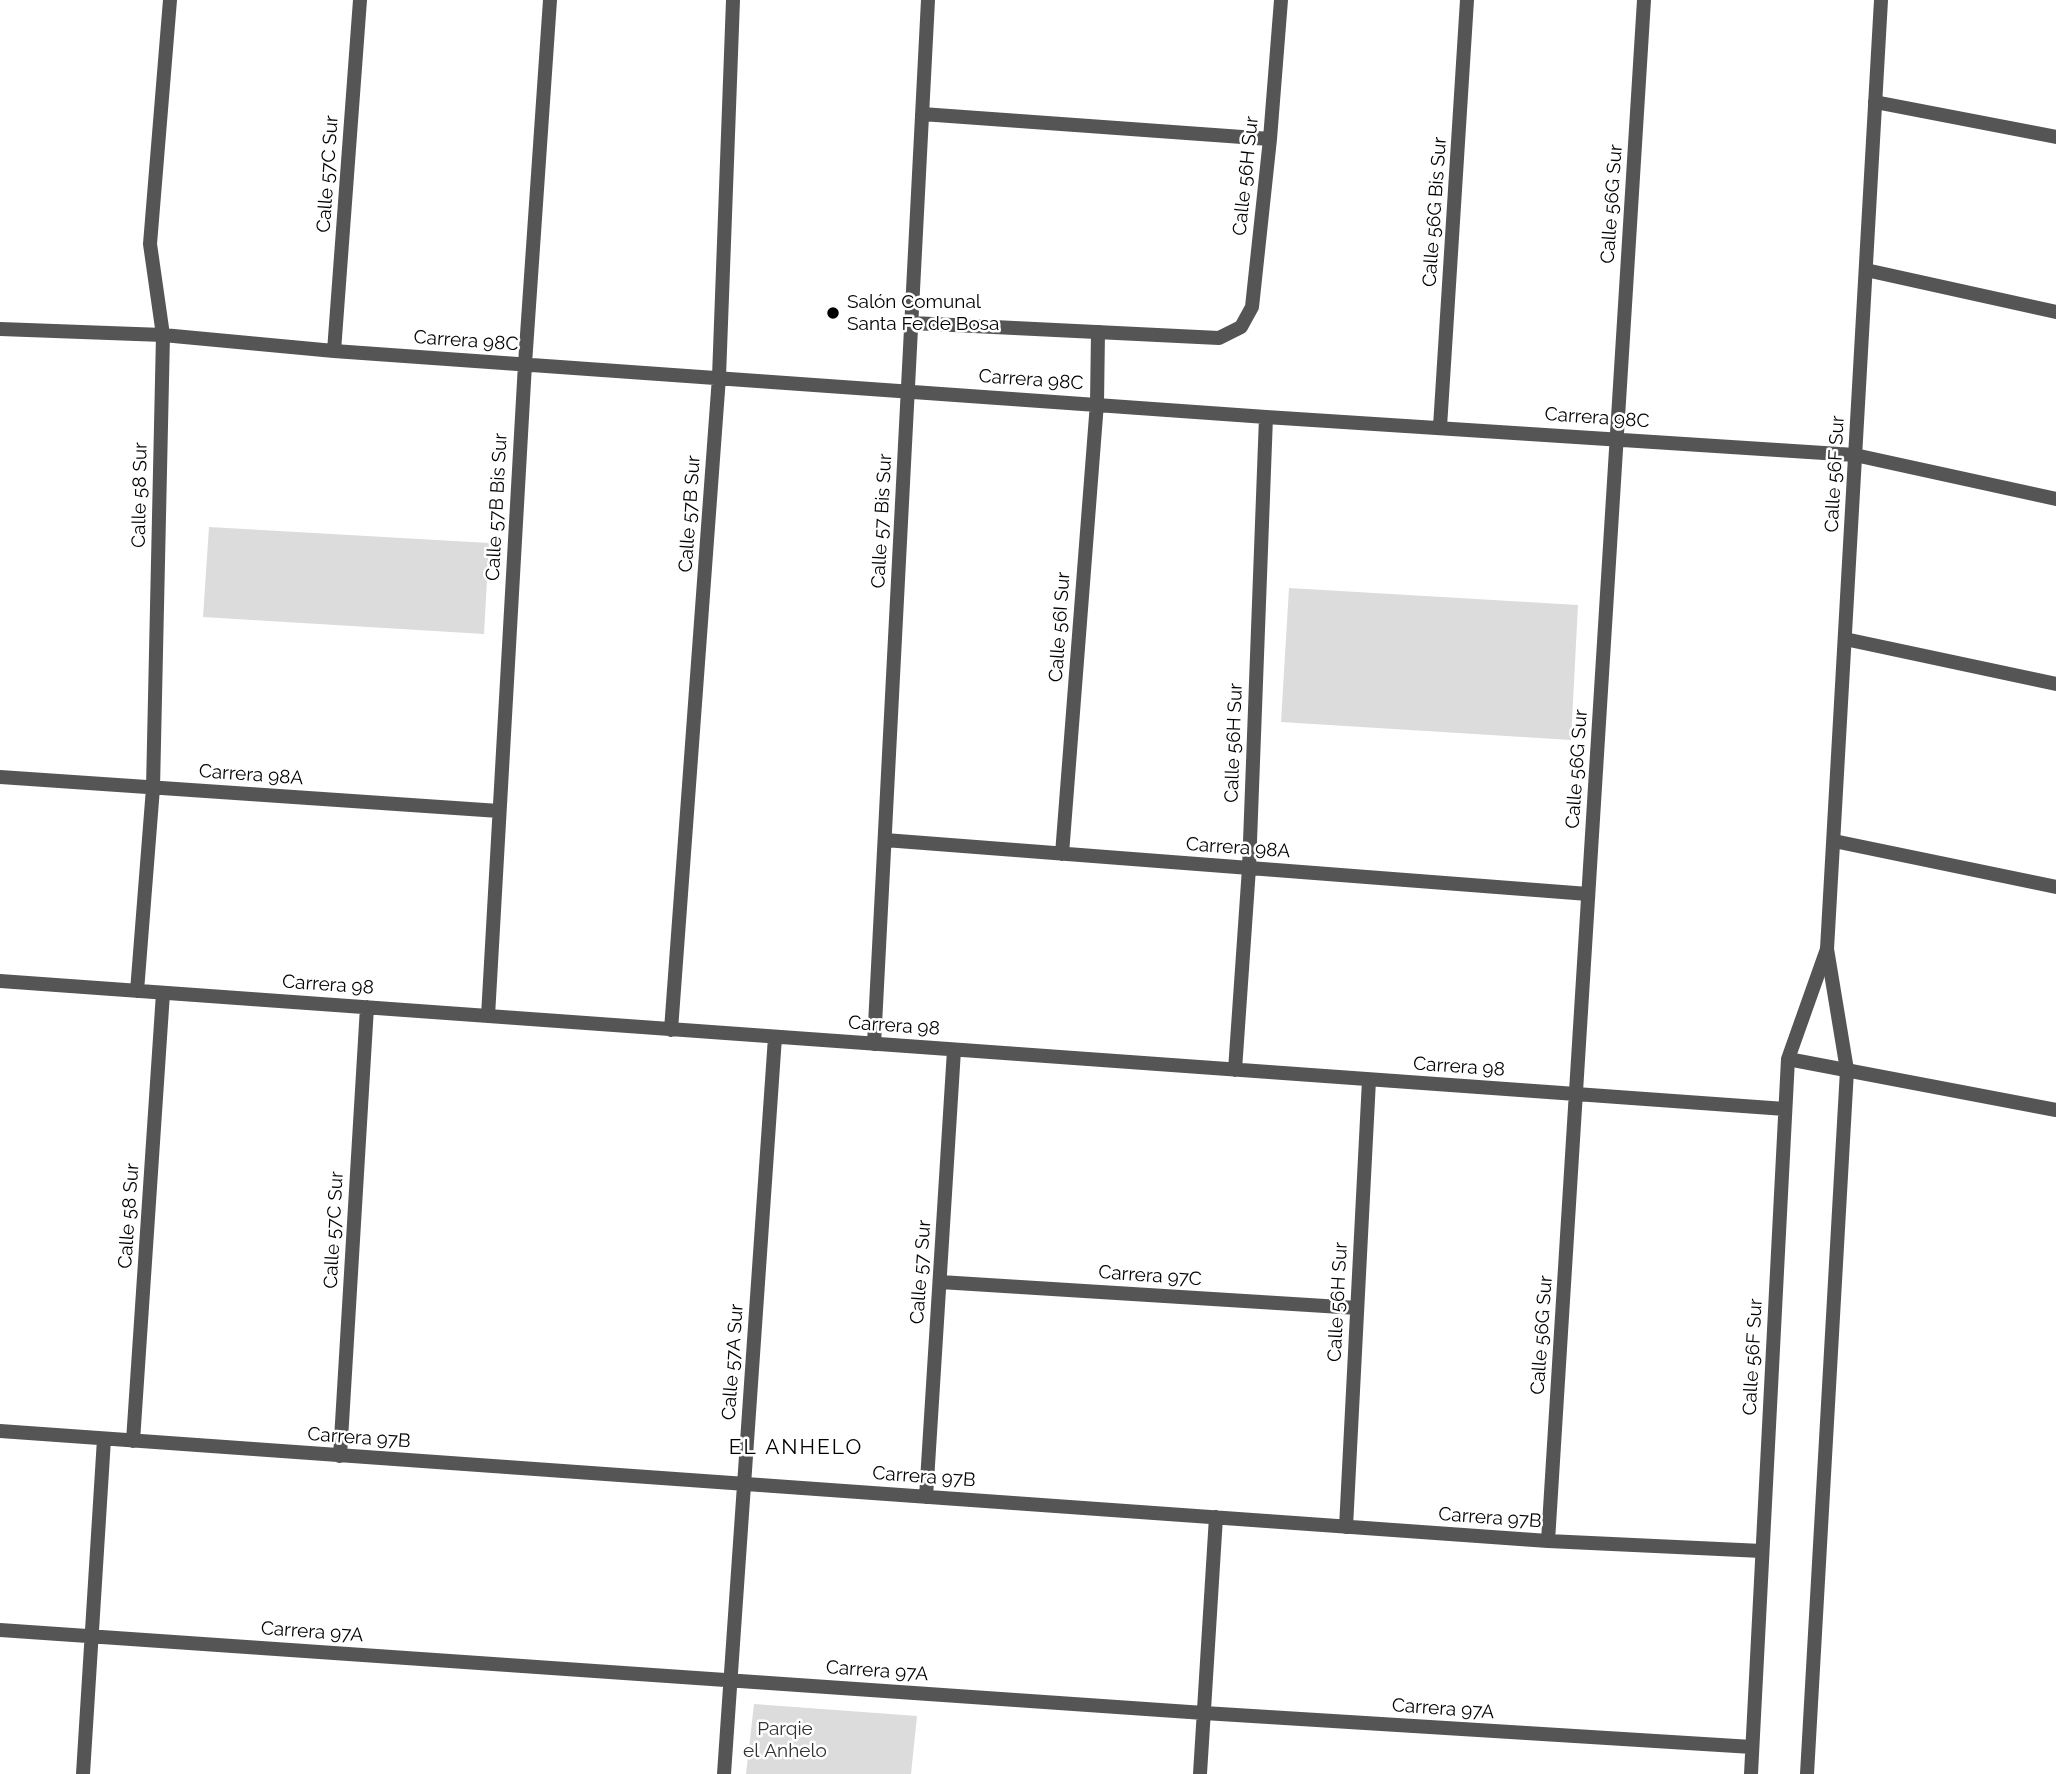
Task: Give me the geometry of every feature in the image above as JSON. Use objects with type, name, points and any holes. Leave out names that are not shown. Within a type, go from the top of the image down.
[{"type":"street","name":"Calle 58 Sur","points":[[137,991],[153,788],[163,335],[150,244],[170,0]]},
{"type":"street","name":"Calle 57C Sur","points":[[334,351],[360,0]]},
{"type":"street","name":"Calle 57B Bis Sur","points":[[488,1016],[525,364],[550,0]]},
{"type":"street","name":"Calle 57B Sur","points":[[671,1030],[719,377],[733,0]]},
{"type":"street","name":"Calle 57 Bis Sur","points":[[874,1044],[928,0]]},
{"type":"street","name":"Calle 56H Sur","points":[[1098,332],[1219,338],[1241,327],[1252,307],[1270,139],[1281,0]]},
{"type":"street","name":"Calle 56G Bis Sur","points":[[1440,427],[1467,0]]},
{"type":"street","name":"Calle 56G Sur","points":[[1548,1541],[1644,0]]},
{"type":"street","name":"Calle 56F Sur","points":[[1807,1774],[1847,1070],[1827,949],[1881,0]]},
{"type":"street","points":[[1875,102],[2056,137]]},
{"type":"street","points":[[922,114],[1270,139]]},
{"type":"street","points":[[1866,270],[2056,312]]},
{"type":"street","points":[[912,323],[1098,332]]},
{"type":"street","name":"Carrera 98C","points":[[0,329],[163,335],[334,351],[1266,417],[1856,455],[2056,499]]},
{"type":"street","name":"Calle 56I Sur","points":[[1062,854],[1097,403],[1098,332]]},
{"type":"street","name":"Calle 56H Sur","points":[[1235,1070],[1249,868],[1266,417]]},
{"type":"street","points":[[1845,639],[2056,684]]},
{"type":"street","name":"Carrera 98A","points":[[0,777],[499,811]]},
{"type":"street","name":"Carrera 98A","points":[[885,840],[1588,894]]},
{"type":"street","points":[[1833,841],[2056,887]]},
{"type":"street","name":"Calle 56F Sur","points":[[1751,1774],[1788,1059],[1827,949]]},
{"type":"street","name":"Carrera 98","points":[[0,981],[1785,1109]]},
{"type":"street","name":"Calle 58 Sur","points":[[133,1441],[163,993]]},
{"type":"street","name":"Calle 57C Sur","points":[[340,1456],[367,1007]]},
{"type":"street","name":"Calle 57A Sur","points":[[724,1774],[775,1037]]},
{"type":"street","name":"Calle 57 Sur","points":[[926,1497],[954,1050]]},
{"type":"street","points":[[1788,1059],[2056,1110]]},
{"type":"street","name":"Calle 56H Sur","points":[[1346,1527],[1369,1080]]},
{"type":"street","name":"Carrera 97C","points":[[940,1282],[1357,1308]]},
{"type":"street","name":"Carrera 97B","points":[[0,1431],[1548,1541],[1762,1551]]},
{"type":"street","points":[[83,1774],[104,1439]]},
{"type":"street","points":[[1200,1774],[1216,1517]]},
{"type":"street","name":"Carrera 97A","points":[[0,1630],[1204,1713],[1752,1747]]},
{"type":"green space","points":[[209,527],[489,543],[484,634],[203,617]]},
{"type":"green space","points":[[1289,588],[1578,605],[1571,740],[1281,722]]},
{"type":"green space","name":"Parqie el Anhelo","points":[[754,1704],[917,1716],[911,1774],[746,1774]]},
{"type":"place","name":"Salón Comunal Santa Fe de Bosa","points":[[833,313]]},
{"type":"district","name":"EL ANHELO","points":[[796,1448]]}]
